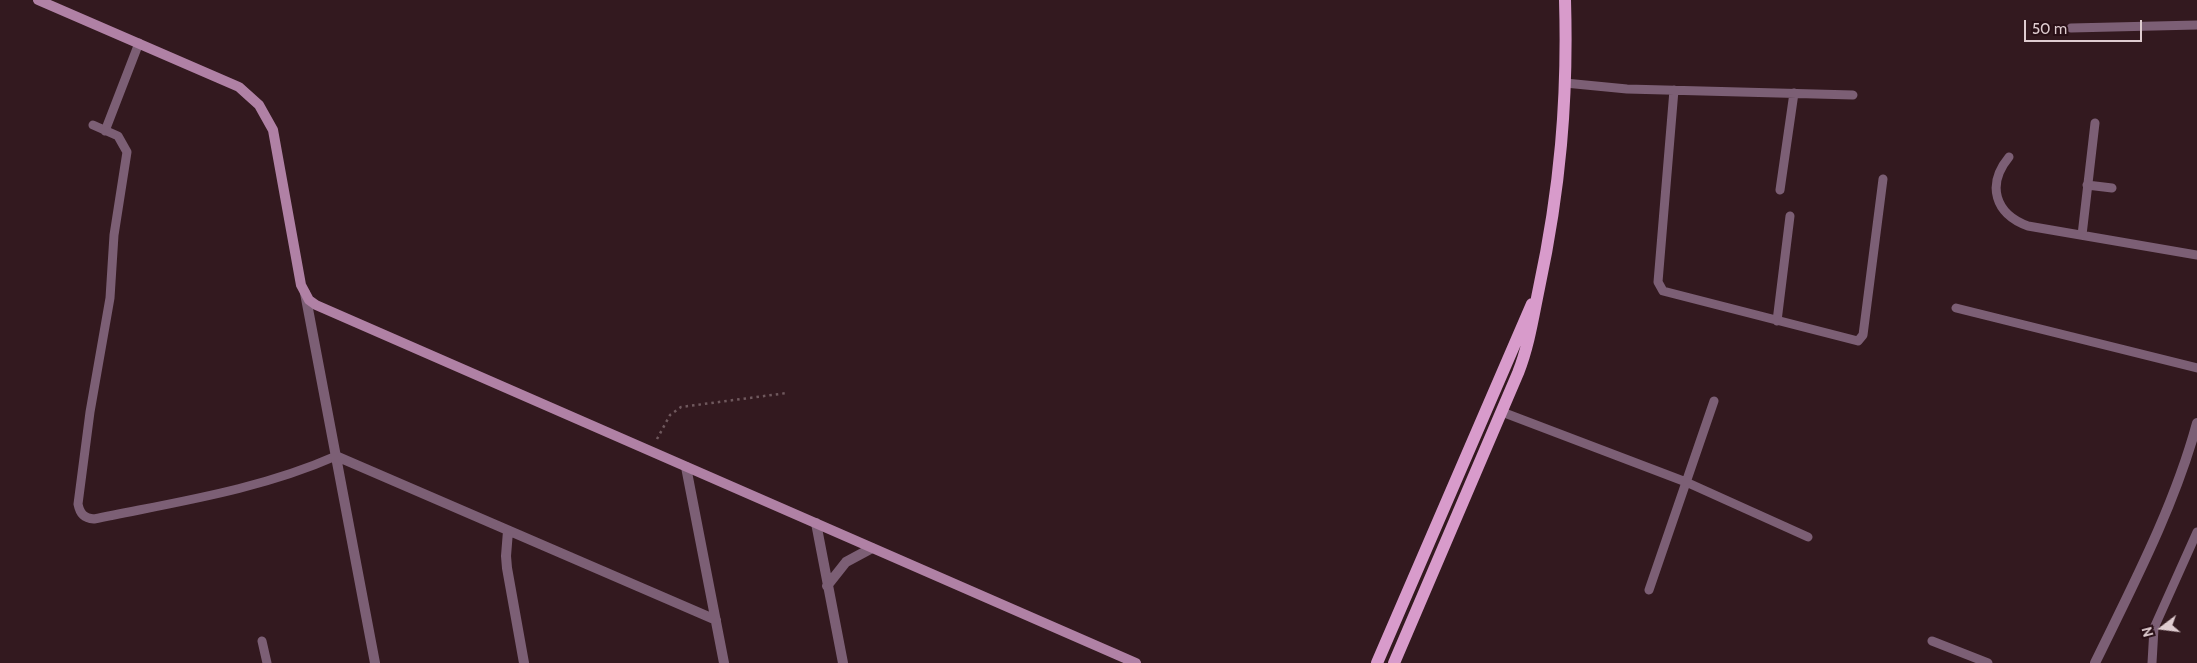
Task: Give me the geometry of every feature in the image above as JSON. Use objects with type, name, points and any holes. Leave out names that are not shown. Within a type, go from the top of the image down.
[{"type":"main road","points":[[38,0],[239,86],[260,104],[273,130],[300,278],[309,300],[323,308],[1136,663]]},
{"type":"main road","points":[[1394,663],[1526,353],[1548,245],[1559,178],[1565,83],[1565,0]]},
{"type":"main road","points":[[1376,663],[1538,291]]},
{"type":"street","points":[[305,293],[375,663]]},
{"type":"street","points":[[2095,663],[2162,523],[2197,423]]},
{"type":"street","points":[[336,456],[716,620]]},
{"type":"street","points":[[686,467],[724,663]]},
{"type":"street","points":[[816,523],[843,663]]},
{"type":"street","points":[[508,531],[507,568],[524,663]]},
{"type":"street","points":[[827,586],[846,562],[872,548]]},
{"type":"lane","points":[[2071,28],[2197,25]]},
{"type":"lane","points":[[105,131],[139,43]]},
{"type":"lane","points":[[1565,83],[1611,88],[1853,95]]},
{"type":"lane","points":[[1674,90],[1659,286],[1663,291],[1858,341],[1862,338],[1884,179]]},
{"type":"lane","points":[[1780,190],[1794,93]]},
{"type":"lane","points":[[2082,235],[2095,123]]},
{"type":"lane","points":[[93,126],[118,136],[127,152],[114,235],[110,298],[86,438],[78,504],[81,514],[84,517],[94,519],[240,489],[290,475],[336,456]]},
{"type":"lane","points":[[2009,157],[2001,167],[1996,185],[1999,203],[2006,214],[2016,222],[2028,226],[2197,255]]},
{"type":"lane","points":[[2088,185],[2112,188]]},
{"type":"lane","points":[[1776,321],[1790,216]]},
{"type":"lane","points":[[1956,308],[2197,368]]},
{"type":"lane","points":[[1648,590],[1714,401]]},
{"type":"lane","points":[[1502,412],[1686,482],[1808,537]]},
{"type":"lane","points":[[2152,663],[2154,628],[2197,532]]},
{"type":"lane","points":[[262,640],[267,663]]},
{"type":"lane","points":[[1932,642],[1988,663]]},
{"type":"path","points":[[650,451],[670,415],[681,407],[787,393]]}]
